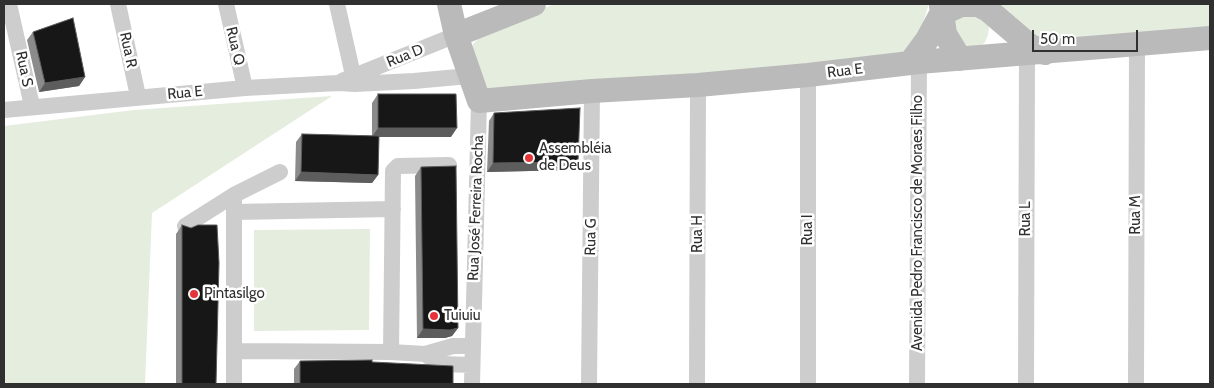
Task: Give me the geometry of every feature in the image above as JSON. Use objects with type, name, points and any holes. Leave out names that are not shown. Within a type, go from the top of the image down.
[{"type":"street","name":"Rua S","points":[[9,4],[32,106]]},
{"type":"street","name":"Rua R","points":[[118,4],[138,96]]},
{"type":"street","name":"Rua Q","points":[[226,4],[245,88]]},
{"type":"street","points":[[337,4],[349,81]]},
{"type":"street","name":"Rua José Ferreira Rocha","points":[[449,4],[456,35],[479,101],[472,384]]},
{"type":"street","points":[[456,35],[534,4]]},
{"type":"street","points":[[941,9],[962,4],[985,7],[1036,53]]},
{"type":"street","points":[[985,7],[996,23],[997,30],[993,45],[985,57]]},
{"type":"street","points":[[941,9],[945,34],[960,60]]},
{"type":"street","points":[[914,63],[941,9]]},
{"type":"street","name":"Rua D","points":[[349,81],[456,35]]},
{"type":"street","name":"Rua E","points":[[479,101],[808,75],[914,63],[1210,38]]},
{"type":"street","name":"Rua M","points":[[1136,384],[1137,45]]},
{"type":"street","name":"Rua L","points":[[1026,384],[1036,53]]},
{"type":"street","name":"Avenida Pedro Francisco de Moraes Filho","points":[[914,63],[917,384]]},
{"type":"street","name":"Rua I","points":[[808,75],[808,384]]},
{"type":"street","name":"Rua E","points":[[32,106],[245,88],[349,81],[414,81],[469,76]]},
{"type":"street","name":"Rua H","points":[[697,384],[698,84]]},
{"type":"street","name":"Rua G","points":[[589,384],[592,91]]},
{"type":"street","points":[[4,110],[32,106]]},
{"type":"street","points":[[391,352],[395,168],[398,166],[449,165]]},
{"type":"street","points":[[185,226],[234,196],[280,172]]},
{"type":"street","points":[[234,196],[234,384]]},
{"type":"street","points":[[234,212],[393,209]]},
{"type":"street","points":[[234,351],[425,354],[453,346],[472,346]]},
{"type":"street","points":[[425,354],[440,364],[472,365]]},
{"type":"green space","points":[[555,4],[929,4],[920,32],[906,53],[893,59],[489,90],[477,82],[468,53],[474,43],[486,31]]},
{"type":"green space","points":[[992,4],[1210,4],[1210,30],[1035,41]]},
{"type":"green space","points":[[959,10],[986,20],[989,27],[988,35],[980,47],[965,51],[949,21]]},
{"type":"green space","points":[[332,96],[152,213],[145,384],[4,384],[4,126],[134,110]]},
{"type":"green space","points":[[370,229],[369,330],[254,331],[254,230]]},
{"type":"building","points":[[73,18],[85,77],[45,83],[33,32]]},
{"type":"building","points":[[378,94],[456,94],[457,128],[378,128]]},
{"type":"building","points":[[580,108],[578,162],[493,163],[494,113]]},
{"type":"building","points":[[302,134],[379,136],[378,175],[301,172]]},
{"type":"building","points":[[456,166],[458,328],[450,330],[423,329],[421,167]]},
{"type":"building","points":[[182,225],[191,228],[198,225],[217,225],[219,263],[216,384],[182,384]]},
{"type":"building","points":[[372,360],[372,362],[453,366],[453,384],[300,384],[300,361]]},
{"type":"place","name":"Assembléia de Deus","points":[[529,158]]},
{"type":"place","name":"Pintasilgo","points":[[194,294]]},
{"type":"place","name":"Tuiuiu","points":[[434,316]]}]
